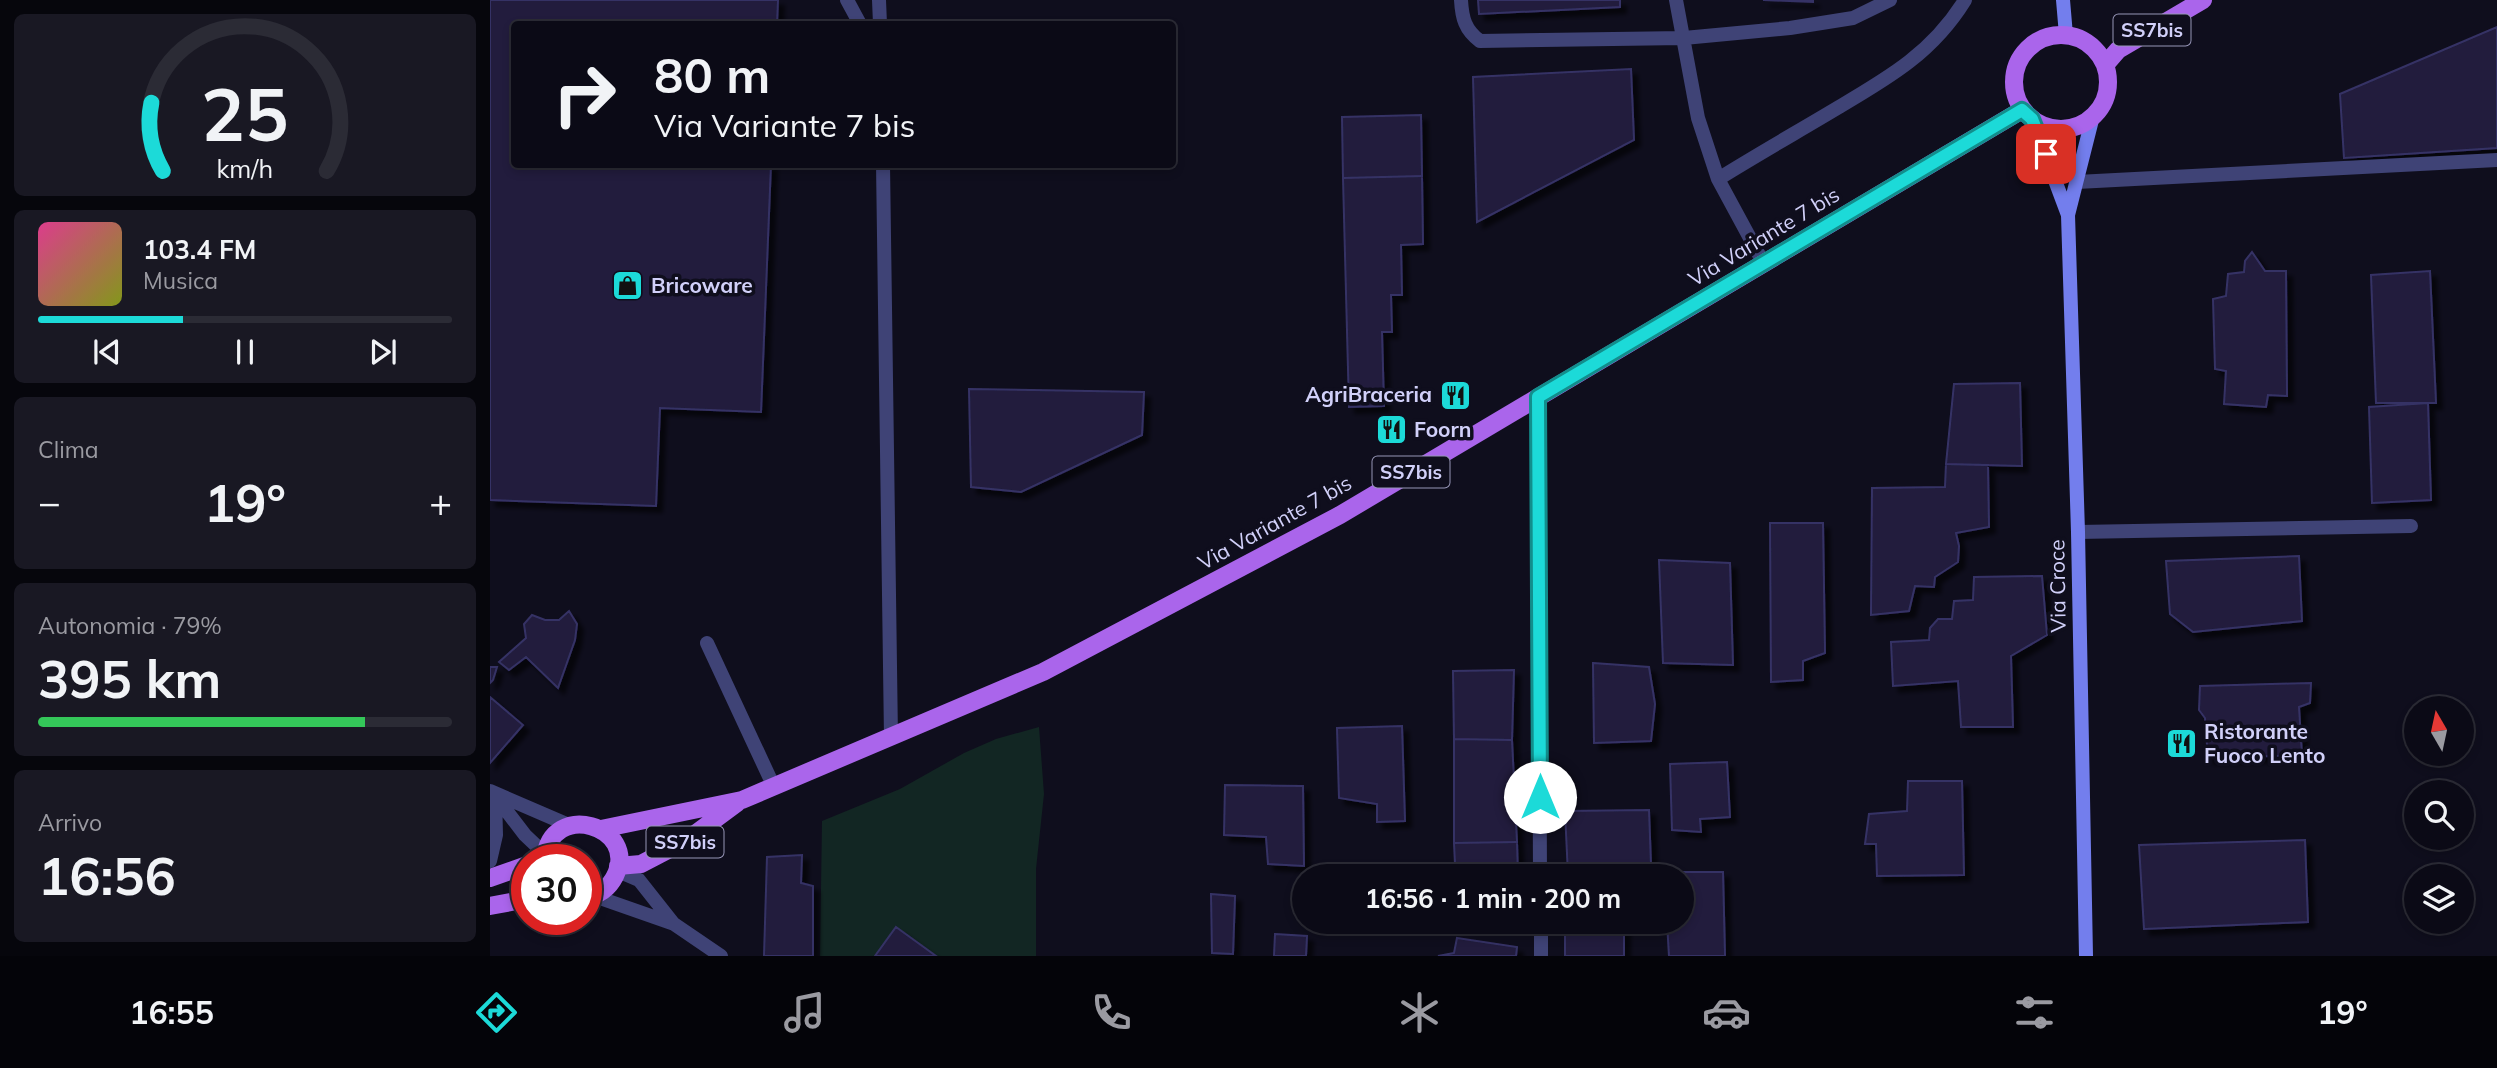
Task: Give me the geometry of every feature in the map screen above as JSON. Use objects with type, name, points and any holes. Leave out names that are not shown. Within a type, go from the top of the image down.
[{"type":"main road","name":"SS7bis","points":[[2105,65],[2118,50],[2203,0]]},
{"type":"main road","points":[[2066,35],[2090,44],[2105,65],[2107,92],[2093,116],[2083,124],[2056,129],[2044,126],[2027,114],[2015,96],[2013,80],[2024,52],[2036,42],[2050,36],[2066,35]]},
{"type":"main road","name":"Via Variante 7 bis","points":[[571,826],[590,824],[601,829],[742,800],[1043,672],[1196,593],[1340,514],[1764,264],[2027,114]]},
{"type":"main road","name":"Via Variante 7 bis","points":[[618,868],[641,864],[687,841],[742,800]]},
{"type":"main road","points":[[549,844],[557,833],[571,826]]},
{"type":"main road","name":"SS7bis","points":[[601,829],[617,847],[618,868],[602,891]]},
{"type":"main road","points":[[490,878],[511,871]]},
{"type":"main road","points":[[490,906],[511,901]]},
{"type":"street","points":[[846,0],[858,21]]},
{"type":"street","points":[[880,0],[880,21]]},
{"type":"street","points":[[1461,0],[1463,20],[1470,34],[1480,41],[1684,37],[1790,28],[1853,18],[1890,0]]},
{"type":"street","points":[[1676,0],[1698,118],[1718,179],[1764,264]]},
{"type":"street","points":[[1718,179],[1891,76],[1930,46],[1951,23],[1965,0]]},
{"type":"street","points":[[2063,0],[2066,35]]},
{"type":"street","name":"Via Croce","points":[[2027,114],[2068,215]]},
{"type":"street","name":"Via Croce","points":[[2086,956],[2078,532],[2068,215],[2093,116]]},
{"type":"street","points":[[2077,181],[2497,160]]},
{"type":"street","points":[[883,168],[891,738]]},
{"type":"street","points":[[1538,397],[1540,864]]},
{"type":"street","points":[[2078,532],[2411,526]]},
{"type":"street","points":[[707,643],[774,787]]},
{"type":"street","points":[[493,793],[571,826]]},
{"type":"street","points":[[493,793],[532,844]]},
{"type":"street","points":[[490,861],[496,835],[493,793]]},
{"type":"street","points":[[618,868],[639,880],[674,924]]},
{"type":"street","points":[[602,900],[674,924],[721,956]]},
{"type":"street","points":[[1541,934],[1541,956]]},
{"type":"green space","points":[[1039,727],[1044,794],[1036,869],[1036,956],[820,956],[822,821],[900,789],[964,753],[996,739]]},
{"type":"building","name":"Bricoware","points":[[490,0],[778,0],[777,21],[511,21],[511,168],[771,168],[761,412],[660,408],[656,506],[490,500]]},
{"type":"building","points":[[1478,0],[1620,0],[1620,7],[1479,14]]},
{"type":"building","points":[[1763,0],[1813,0],[1813,2]]},
{"type":"building","points":[[2497,27],[2497,148],[2344,158],[2340,94]]},
{"type":"building","points":[[1631,69],[1634,140],[1477,222],[1473,77]]},
{"type":"building","points":[[1421,115],[1422,176],[1343,178],[1342,117]]},
{"type":"building","points":[[1422,176],[1423,244],[1401,245],[1402,295],[1391,295],[1392,332],[1382,332],[1384,406],[1349,407],[1343,178]]},
{"type":"building","points":[[2252,252],[2265,271],[2286,271],[2287,396],[2268,395],[2266,407],[2224,404],[2226,371],[2215,369],[2213,299],[2226,296],[2228,274],[2244,272],[2245,261]]},
{"type":"building","points":[[2430,271],[2436,403],[2376,403],[2371,275]]},
{"type":"building","points":[[2020,383],[2022,466],[1946,464],[1954,384]]},
{"type":"building","points":[[969,389],[1144,392],[1142,435],[1021,492],[971,487]]},
{"type":"building","points":[[2428,403],[2431,500],[2372,503],[2369,407]]},
{"type":"building","points":[[1946,464],[1988,465],[1989,527],[1956,533],[1958,562],[1935,577],[1934,587],[1915,586],[1909,611],[1871,615],[1872,488],[1945,487]]},
{"type":"building","points":[[1770,523],[1823,523],[1825,653],[1803,661],[1803,680],[1771,682]]},
{"type":"building","points":[[2299,556],[2302,621],[2193,632],[2170,614],[2166,561]]},
{"type":"building","points":[[1659,560],[1730,563],[1733,665],[1663,663]]},
{"type":"building","points":[[2042,576],[2047,635],[2011,656],[2013,727],[1961,727],[1958,681],[1893,686],[1891,642],[1929,640],[1930,628],[1938,619],[1952,619],[1954,601],[1973,600],[1974,577]]},
{"type":"building","points":[[569,611],[577,624],[575,640],[558,688],[526,657],[509,670],[499,662],[526,638],[524,624],[532,615],[545,620],[559,620]]},
{"type":"building","points":[[1593,663],[1649,667],[1655,704],[1651,741],[1594,743]]},
{"type":"building","points":[[490,667],[497,667],[490,683]]},
{"type":"building","points":[[1514,670],[1512,740],[1454,739],[1453,671]]},
{"type":"building","points":[[2311,683],[2310,703],[2299,707],[2302,755],[2208,758],[2205,718],[2199,710],[2200,686]]},
{"type":"building","points":[[490,697],[523,725],[490,763]]},
{"type":"building","points":[[1402,726],[1405,821],[1377,822],[1377,804],[1339,798],[1337,728]]},
{"type":"building","points":[[1454,739],[1512,740],[1517,842],[1454,843]]},
{"type":"building","points":[[1727,762],[1730,817],[1700,819],[1701,832],[1672,830],[1670,764]]},
{"type":"building","points":[[1908,781],[1962,781],[1964,875],[1877,876],[1876,844],[1865,844],[1869,814],[1907,811]]},
{"type":"building","points":[[1225,785],[1303,786],[1304,864],[1268,864],[1266,837],[1224,835]]},
{"type":"building","points":[[1649,810],[1651,864],[1567,864],[1565,811]]},
{"type":"building","points":[[2305,840],[2308,922],[2144,929],[2139,845]]},
{"type":"building","points":[[1517,842],[1518,864],[1455,864],[1454,843]]},
{"type":"building","points":[[802,855],[801,883],[813,886],[813,956],[764,956],[767,857]]},
{"type":"building","points":[[1694,872],[1723,872],[1725,956],[1669,956],[1668,934],[1694,934]]},
{"type":"building","points":[[1211,894],[1235,896],[1233,954],[1212,953]]},
{"type":"building","points":[[896,927],[936,956],[875,956]]},
{"type":"building","points":[[1275,934],[1307,936],[1306,956],[1274,956]]},
{"type":"building","points":[[1565,934],[1624,934],[1624,956],[1565,956]]},
{"type":"building","points":[[1457,938],[1517,947],[1516,956],[1438,956],[1454,953]]},
{"type":"place","name":"Bricoware","points":[[628,286]]},
{"type":"place","name":"AgriBraceria","points":[[1455,395]]},
{"type":"place","name":"Foorn","points":[[1391,430]]},
{"type":"place","name":"Ristorante Fuoco Lento","points":[[2181,744]]},
{"type":"route","points":[[1540,797],[1538,397],[2022,110],[2032,119],[2046,154]]}]
